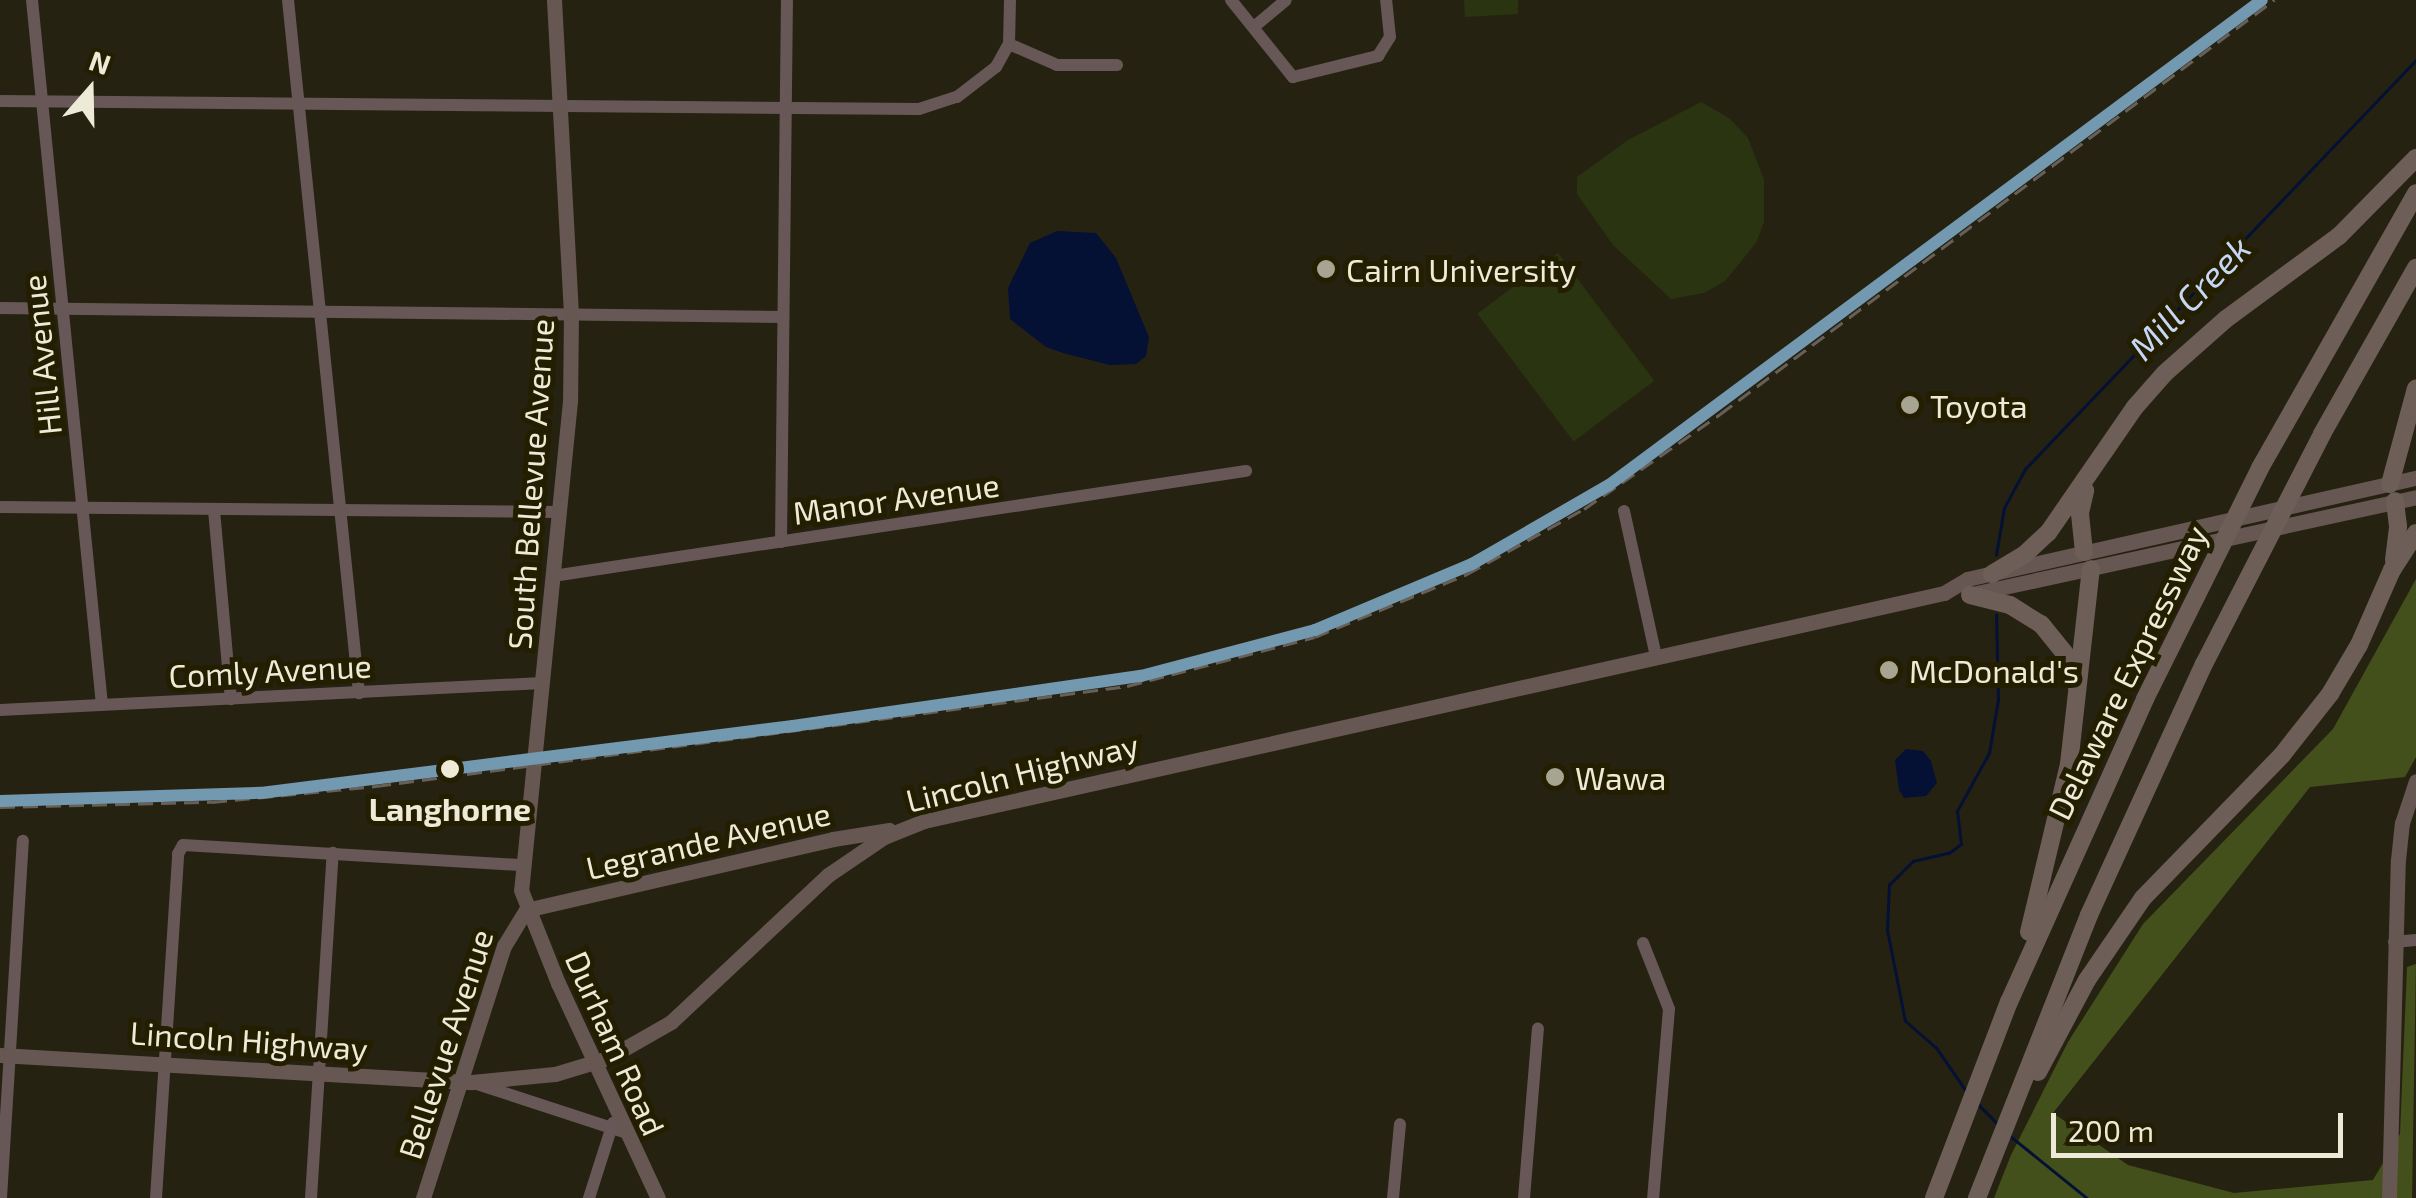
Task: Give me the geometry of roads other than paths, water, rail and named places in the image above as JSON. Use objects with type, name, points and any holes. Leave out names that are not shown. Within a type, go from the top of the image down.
[{"type":"highway","points":[[1992,574],[2036,545],[2090,476],[2135,407],[2165,372],[2226,319],[2339,236],[2416,158]]},
{"type":"highway","name":"Delaware Expressway","points":[[1934,1198],[2010,1002],[2104,785],[2207,572],[2339,324],[2416,192]]},
{"type":"highway","name":"Delaware Expressway","points":[[2012,1116],[2096,898],[2204,664],[2322,434],[2416,268]]},
{"type":"highway","points":[[2392,570],[2398,537],[2392,492],[2416,388]]},
{"type":"highway","points":[[2010,1002],[2053,844],[2078,696],[2088,560],[2080,513],[2090,476]]},
{"type":"highway","points":[[1977,1198],[2012,1116],[2070,1010],[2124,924],[2165,872],[2266,772],[2316,714],[2359,645],[2392,570],[2416,533]]},
{"type":"highway","points":[[1970,595],[2010,604],[2041,624],[2065,654],[2078,696]]},
{"type":"main road","name":"South Bellevue Avenue","points":[[526,910],[521,890],[522,865],[570,400],[572,312],[554,0]]},
{"type":"main road","points":[[1944,592],[1992,574],[2189,547],[2310,520],[2392,492],[2416,478]]},
{"type":"main road","points":[[1944,592],[1970,595],[2200,526],[2320,500],[2392,492],[2416,497]]},
{"type":"main road","name":"Lincoln Highway","points":[[5,1055],[466,1081],[537,1078],[596,1062],[670,1022],[828,875],[903,828],[966,809],[1944,592]]},
{"type":"main road","points":[[2389,1198],[2399,842],[2416,781]]},
{"type":"main road","name":"Legrande Avenue","points":[[526,910],[833,839],[903,828]]},
{"type":"main road","name":"Durham Road","points":[[526,910],[617,1111],[619,1130],[658,1198]]},
{"type":"main road","name":"Bellevue Avenue","points":[[423,1198],[466,1081],[504,946],[526,910]]},
{"type":"street","name":"Hill Avenue","points":[[32,0],[102,705]]},
{"type":"street","points":[[288,0],[359,694]]},
{"type":"street","points":[[782,542],[787,0]]},
{"type":"street","points":[[0,101],[932,108],[974,86],[996,67],[1009,44],[1010,0]]},
{"type":"street","points":[[1231,0],[1255,26],[1289,75],[1368,62],[1378,56],[1390,37],[1386,0]]},
{"type":"street","points":[[1255,26],[1286,0]]},
{"type":"street","points":[[1009,44],[1056,65],[1118,65]]},
{"type":"street","points":[[0,308],[783,317]]},
{"type":"street","name":"Manor Avenue","points":[[553,576],[1246,471]]},
{"type":"street","points":[[0,507],[338,507],[560,512]]},
{"type":"street","points":[[214,510],[232,700]]},
{"type":"street","points":[[1624,511],[1656,657]]},
{"type":"street","name":"Comly Avenue","points":[[0,710],[542,683]]},
{"type":"street","points":[[1,1198],[5,1055],[23,841]]},
{"type":"street","points":[[156,1198],[180,848],[189,844],[522,865]]},
{"type":"street","points":[[311,1198],[333,853]]},
{"type":"street","points":[[2394,942],[2416,940]]},
{"type":"street","points":[[1644,943],[1668,1009],[1653,1198]]},
{"type":"street","points":[[1524,1198],[1538,1029]]},
{"type":"street","points":[[466,1081],[619,1130],[589,1198]]},
{"type":"street","points":[[1393,1198],[1400,1124]]},
{"type":"water","points":[[1057,231],[1096,233],[1116,258],[1149,337],[1146,356],[1136,364],[1110,365],[1046,347],[1010,319],[1008,288],[1030,243]]},
{"type":"water","points":[[1906,749],[1923,751],[1931,761],[1937,783],[1926,796],[1904,798],[1899,790],[1895,760]]},
{"type":"waterway","name":"Mill Creek","points":[[1996,555],[2004,508],[2025,469],[2416,60]]},
{"type":"waterway","name":"Mill Creek","points":[[1965,1090],[1936,1048],[1905,1021],[1887,930],[1889,885],[1913,861],[1949,853],[1961,844],[1957,811],[1989,753],[1998,700],[1996,615]]},
{"type":"waterway","name":"Mill Creek","points":[[1977,1103],[2000,1126]]},
{"type":"waterway","name":"Mill Creek","points":[[2009,1135],[2087,1198]]},
{"type":"railway","points":[[0,807],[212,802],[376,786],[1127,686],[1315,637],[1467,574],[1584,509],[1720,414],[2274,0]]},
{"type":"place","name":"Cairn University","points":[[1326,269]]},
{"type":"place","name":"Toyota","points":[[1910,405]]},
{"type":"place","name":"McDonald's","points":[[1889,670]]},
{"type":"place","name":"Langhorne","points":[[450,769]]},
{"type":"place","name":"Wawa","points":[[1555,777]]}]
